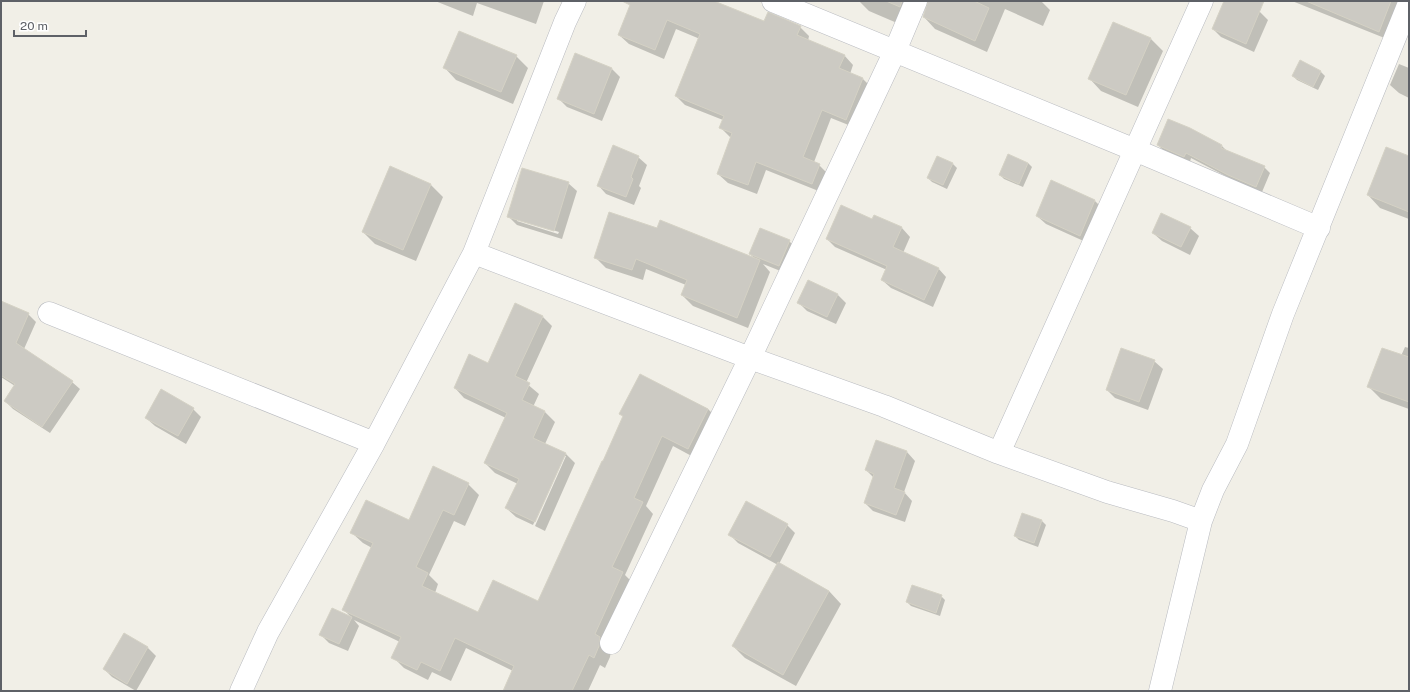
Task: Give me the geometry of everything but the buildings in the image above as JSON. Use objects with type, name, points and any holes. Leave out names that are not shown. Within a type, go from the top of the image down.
[{"type":"street","points":[[241,691],[268,632],[374,443],[474,253],[565,22],[575,1]]},
{"type":"street","points":[[773,1],[1135,150],[1319,228]]},
{"type":"street","points":[[611,643],[750,358],[895,51],[916,1]]},
{"type":"street","points":[[999,453],[1202,1]]},
{"type":"street","points":[[1160,691],[1201,521],[1216,484],[1237,444],[1283,314],[1409,4]]},
{"type":"street","points":[[474,253],[750,358],[884,406],[999,453],[1107,492],[1173,511],[1201,521]]},
{"type":"street","points":[[49,313],[374,443]]}]
